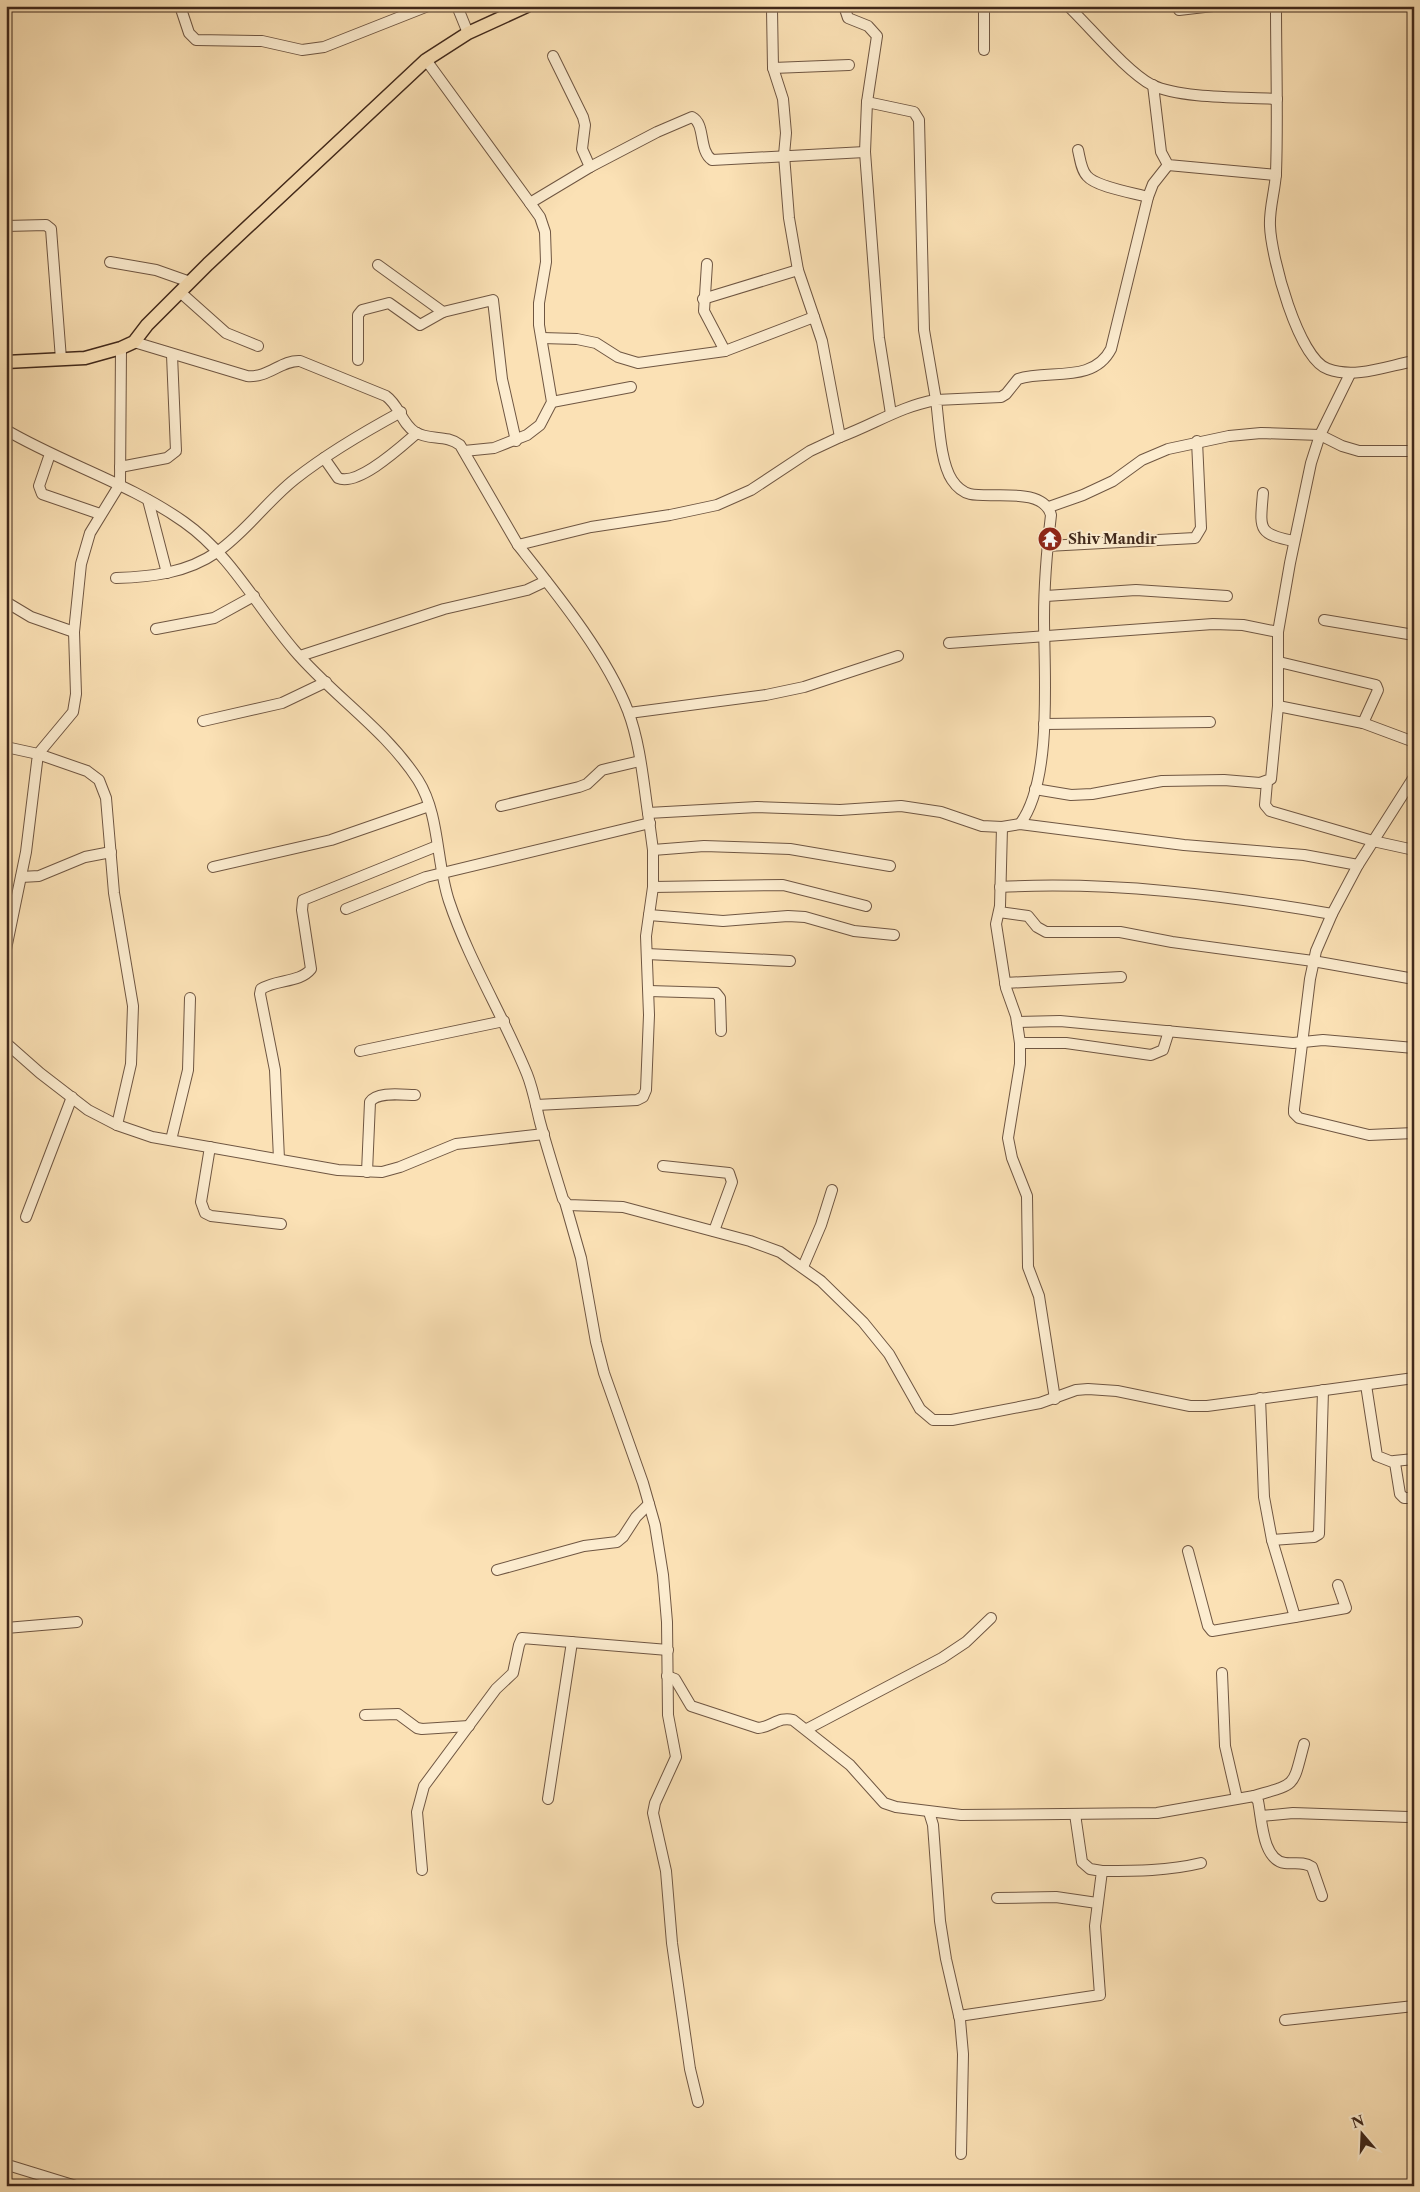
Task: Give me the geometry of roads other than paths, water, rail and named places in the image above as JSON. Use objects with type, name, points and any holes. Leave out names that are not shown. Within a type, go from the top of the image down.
[{"type":"main road","points":[[6,362],[85,358],[121,348],[134,342],[147,325],[190,282],[426,60],[468,33],[527,6]]},
{"type":"street","points":[[180,6],[189,33],[196,40],[262,41],[302,50],[324,47],[354,37],[428,6]]},
{"type":"street","points":[[457,6],[468,33]]},
{"type":"street","points":[[844,6],[848,18],[868,26],[876,36],[877,44],[867,102],[864,152],[879,338],[891,414]]},
{"type":"street","points":[[984,6],[984,50]]},
{"type":"street","points":[[1068,6],[1080,12],[1138,75],[1153,85],[1189,93],[1277,99]]},
{"type":"street","points":[[1179,10],[1213,6]]},
{"type":"street","points":[[1272,7],[1277,99],[1276,175],[1270,224],[1272,254],[1280,284],[1304,342],[1315,361],[1327,369],[1350,374],[1414,361]]},
{"type":"street","points":[[772,10],[773,68],[783,99],[784,155],[789,218],[798,270],[822,341],[840,437]]},
{"type":"street","points":[[553,56],[585,125],[582,148],[590,167]]},
{"type":"street","points":[[426,60],[540,217],[546,247],[539,303],[542,338],[552,402],[540,425],[516,441],[494,448],[464,451]]},
{"type":"street","points":[[773,68],[849,65]]},
{"type":"street","points":[[1153,85],[1161,152],[1168,165]]},
{"type":"street","points":[[867,102],[914,112],[919,120],[924,330],[945,462],[951,478],[957,486],[972,494],[1006,494],[1042,502],[1048,507],[1050,515],[1047,546],[1044,724],[1035,789],[1028,812],[1020,824]]},
{"type":"street","points":[[530,204],[590,167],[657,132],[692,117],[698,123],[704,151],[712,160],[864,152]]},
{"type":"street","points":[[1078,150],[1082,168],[1087,177],[1096,182],[1148,197]]},
{"type":"street","points":[[1168,165],[1276,175]]},
{"type":"street","points":[[518,545],[591,527],[670,515],[717,505],[751,490],[810,451],[840,437],[867,428],[908,406],[936,400],[1001,397],[1006,394],[1018,379],[1081,372],[1095,368],[1105,360],[1111,349],[1152,184],[1168,165]]},
{"type":"street","points":[[6,226],[46,225],[51,229],[61,359]]},
{"type":"street","points":[[110,262],[156,270],[190,282]]},
{"type":"street","points":[[378,264],[443,312]]},
{"type":"street","points":[[707,264],[703,299],[708,320],[725,351]]},
{"type":"street","points":[[703,299],[798,270]]},
{"type":"street","points":[[180,292],[226,333],[258,346]]},
{"type":"street","points":[[358,360],[358,314],[362,310],[389,303],[420,325],[443,312],[493,300],[502,379],[516,441]]},
{"type":"street","points":[[542,338],[577,338],[596,343],[618,357],[638,363],[725,351],[814,317]]},
{"type":"street","points":[[134,342],[172,355],[254,377],[268,374],[294,360],[300,361],[386,396],[394,402],[410,428],[417,433],[452,438],[464,451],[518,545],[546,581],[618,687],[628,713],[640,761],[653,850],[654,887],[649,915],[647,954],[649,991],[646,1090],[643,1098],[637,1100],[536,1105]]},
{"type":"street","points":[[6,949],[21,877],[38,754],[73,712],[76,694],[74,632],[81,564],[90,533],[120,484],[121,348]]},
{"type":"street","points":[[120,467],[167,458],[176,451],[172,355]]},
{"type":"street","points":[[1350,374],[1320,435],[1311,463],[1294,541],[1278,632],[1278,706],[1274,772],[1267,782],[1265,805],[1270,811],[1373,841],[1414,850]]},
{"type":"street","points":[[552,402],[632,387]]},
{"type":"street","points":[[116,578],[167,573],[193,566],[218,552],[294,480],[324,458],[401,412]]},
{"type":"street","points":[[6,430],[50,454],[120,484],[182,521],[218,552],[300,656],[402,757],[420,784],[429,806],[442,872],[458,928],[504,1021],[528,1077],[581,1258],[596,1342],[604,1374],[649,1504],[663,1575],[668,1650],[668,1715],[676,1757],[655,1803],[653,1813],[667,1878],[672,1943],[690,2068],[698,2102]]},
{"type":"street","points":[[324,458],[338,478],[349,479],[388,459],[417,433]]},
{"type":"street","points":[[1048,507],[1083,495],[1113,481],[1142,460],[1197,441],[1261,433],[1320,435],[1342,446],[1359,451],[1414,451]]},
{"type":"street","points":[[1047,546],[1195,538],[1201,528],[1197,441]]},
{"type":"street","points":[[50,454],[39,486],[42,494],[100,514]]},
{"type":"street","points":[[1263,494],[1261,516],[1266,533],[1273,537],[1294,541]]},
{"type":"street","points":[[148,500],[167,573]]},
{"type":"street","points":[[300,656],[444,609],[527,590],[546,581]]},
{"type":"street","points":[[1046,596],[1136,590],[1227,596]]},
{"type":"street","points":[[156,630],[214,618],[254,596]]},
{"type":"street","points":[[6,602],[31,617],[74,632]]},
{"type":"street","points":[[1324,620],[1414,635]]},
{"type":"street","points":[[949,643],[1213,624],[1243,625],[1278,632]]},
{"type":"street","points":[[628,713],[766,695],[804,687],[898,656]]},
{"type":"street","points":[[1279,662],[1376,685],[1378,690],[1363,723]]},
{"type":"street","points":[[203,721],[282,702],[326,682]]},
{"type":"street","points":[[1278,706],[1363,723],[1414,742]]},
{"type":"street","points":[[1044,724],[1210,722]]},
{"type":"street","points":[[6,747],[38,754],[87,771],[99,780],[106,798],[114,893],[133,1006],[131,1064],[117,1125]]},
{"type":"street","points":[[501,806],[579,788],[587,784],[602,770],[640,761]]},
{"type":"street","points":[[1414,777],[1358,865],[1332,914],[1313,961],[1294,1109],[1296,1116],[1369,1135],[1414,1133]]},
{"type":"street","points":[[1035,789],[1071,795],[1092,794],[1162,781],[1193,779],[1267,782]]},
{"type":"street","points":[[213,867],[330,840],[429,806]]},
{"type":"street","points":[[346,909],[409,883],[442,872],[649,818],[757,807],[840,810],[914,806],[941,812],[982,826],[1002,827],[1020,824],[1184,845],[1304,855],[1358,865]]},
{"type":"street","points":[[1002,827],[999,912],[996,920],[1005,983],[1017,1022],[1020,1043],[1020,1064],[1008,1138],[1012,1158],[1027,1196],[1028,1266],[1039,1296],[1055,1399]]},
{"type":"street","points":[[279,1159],[275,1070],[260,994],[261,989],[266,985],[302,976],[311,969],[302,910],[303,900],[437,846]]},
{"type":"street","points":[[653,850],[704,846],[790,849],[890,866]]},
{"type":"street","points":[[21,877],[39,876],[84,857],[111,852]]},
{"type":"street","points":[[1000,887],[1052,884],[1113,888],[1274,904],[1332,914]]},
{"type":"street","points":[[654,887],[784,885],[866,906]]},
{"type":"street","points":[[999,912],[1028,916],[1037,927],[1046,932],[1120,932],[1172,942],[1313,961],[1414,980]]},
{"type":"street","points":[[649,915],[723,921],[788,916],[805,917],[854,932],[894,935]]},
{"type":"street","points":[[647,954],[790,961]]},
{"type":"street","points":[[1005,983],[1121,977]]},
{"type":"street","points":[[649,991],[716,993],[720,998],[722,1031]]},
{"type":"street","points":[[171,1140],[188,1070],[190,998]]},
{"type":"street","points":[[360,1051],[504,1021]]},
{"type":"street","points":[[1017,1022],[1060,1021],[1301,1043],[1330,1041],[1414,1048]]},
{"type":"street","points":[[1020,1043],[1066,1043],[1151,1055],[1164,1050],[1169,1031]]},
{"type":"street","points":[[6,1043],[88,1110],[117,1125],[152,1137],[338,1170],[382,1172],[400,1167],[456,1144],[544,1134]]},
{"type":"street","points":[[366,1172],[370,1102],[373,1098],[379,1096],[415,1095]]},
{"type":"street","points":[[26,1217],[72,1097]]},
{"type":"street","points":[[210,1147],[201,1202],[205,1213],[211,1216],[281,1224]]},
{"type":"street","points":[[664,1166],[729,1173],[732,1182],[714,1231]]},
{"type":"street","points":[[803,1268],[821,1225],[832,1190]]},
{"type":"street","points":[[564,1202],[573,1206],[623,1207],[714,1231],[780,1252],[838,1296],[863,1322],[889,1354],[920,1409],[933,1420],[952,1420],[1055,1399],[1076,1390],[1117,1391],[1190,1406],[1207,1406],[1414,1378]]},
{"type":"street","points":[[1366,1384],[1377,1456],[1380,1459],[1394,1461],[1414,1459]]},
{"type":"street","points":[[1272,1540],[1314,1537],[1319,1534],[1323,1390]]},
{"type":"street","points":[[1260,1398],[1264,1497],[1272,1540],[1295,1617]]},
{"type":"street","points":[[1394,1461],[1397,1467],[1400,1494],[1404,1498],[1414,1498]]},
{"type":"street","points":[[497,1570],[584,1546],[617,1542],[623,1538],[636,1516],[649,1504]]},
{"type":"street","points":[[1188,1551],[1208,1626],[1212,1631],[1346,1608],[1338,1585]]},
{"type":"street","points":[[807,1729],[942,1658],[966,1642],[991,1618]]},
{"type":"street","points":[[6,1628],[77,1622]]},
{"type":"street","points":[[422,1870],[417,1812],[420,1798],[431,1774],[496,1689],[513,1673],[522,1638],[668,1650]]},
{"type":"street","points":[[548,1799],[572,1642]]},
{"type":"street","points":[[1222,1672],[1225,1746],[1237,1798]]},
{"type":"street","points":[[667,1676],[675,1679],[688,1701],[697,1710],[758,1728],[766,1727],[786,1718],[807,1729],[850,1765],[884,1802],[896,1807],[929,1812],[961,1815],[1173,1812],[1254,1796],[1290,1785],[1295,1778],[1304,1744]]},
{"type":"street","points":[[366,1716],[398,1714],[417,1728],[422,1729],[469,1726]]},
{"type":"street","points":[[1254,1796],[1258,1801],[1272,1856],[1277,1861],[1308,1864],[1312,1867],[1322,1896]]},
{"type":"street","points":[[929,1812],[934,1840],[943,1940],[959,2016],[963,2054],[961,2154]]},
{"type":"street","points":[[1261,1816],[1293,1813],[1408,1817]]},
{"type":"street","points":[[1075,1814],[1082,1862],[1090,1869],[1102,1871],[1158,1871],[1178,1869],[1201,1863]]},
{"type":"street","points":[[959,2016],[1100,1995],[1094,1941],[1102,1871]]},
{"type":"street","points":[[997,1898],[1056,1897],[1097,1903]]},
{"type":"street","points":[[1286,2020],[1414,2006]]},
{"type":"street","points":[[11,2166],[76,2186]]},
{"type":"place","name":"Shiv Mandir","points":[[1050,539]]}]
